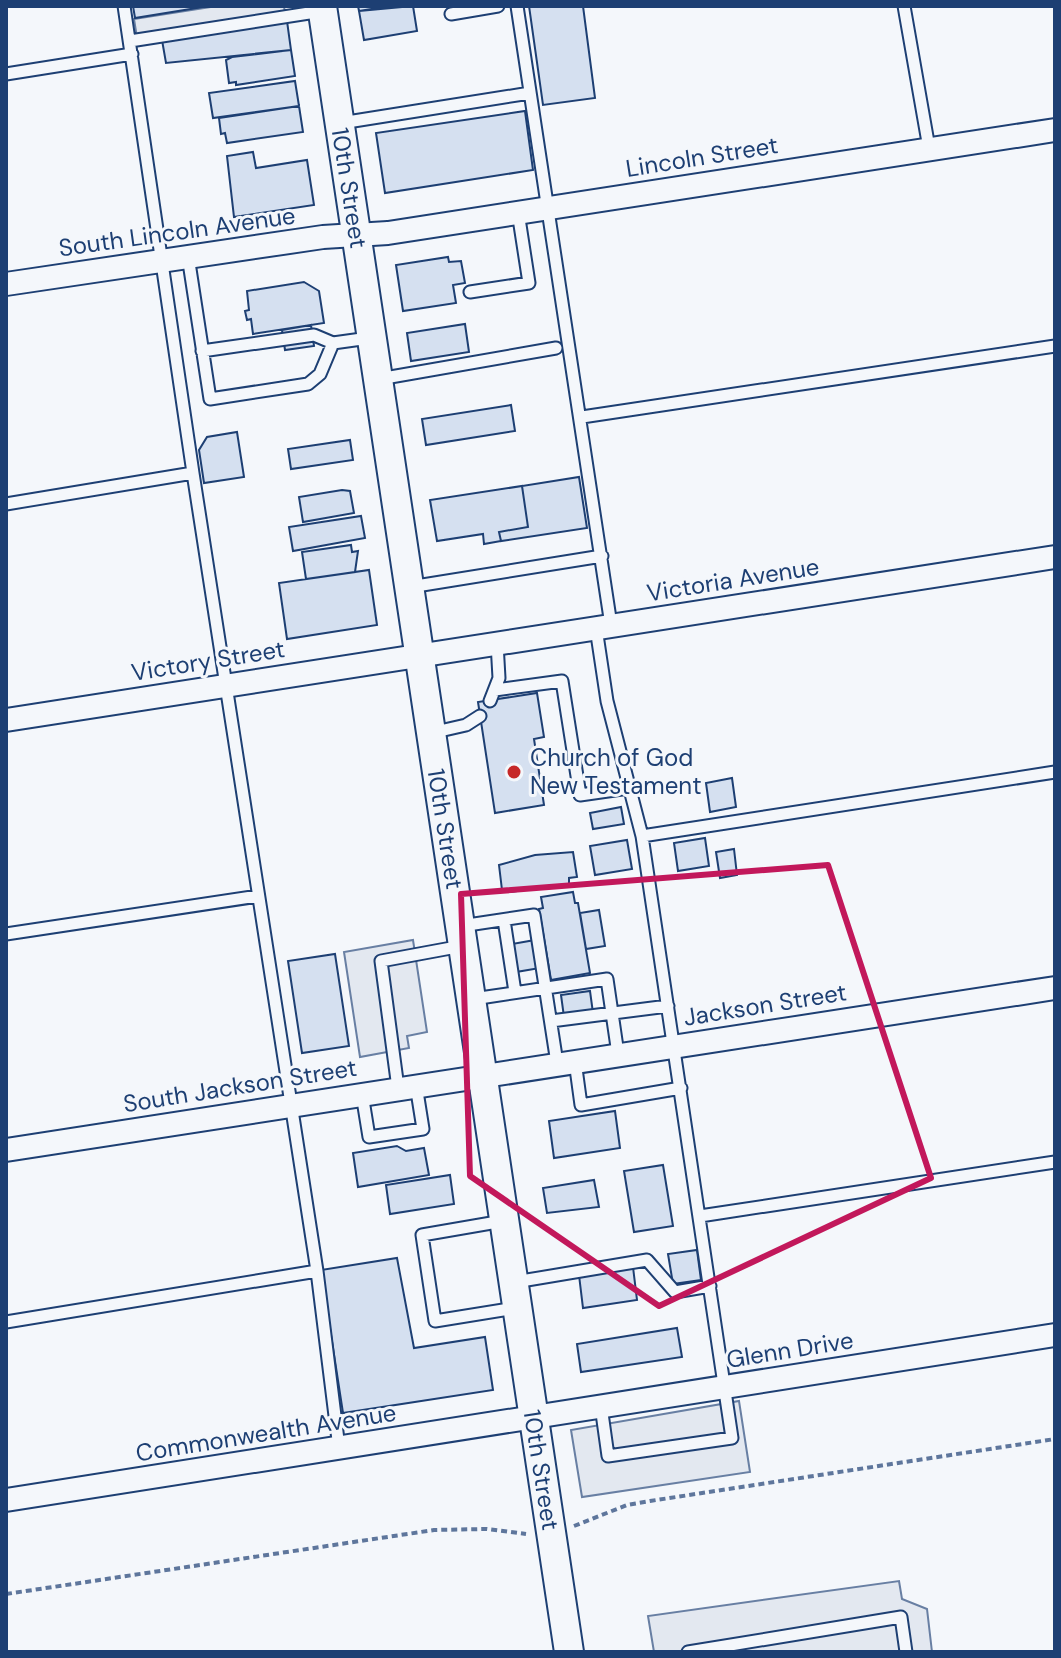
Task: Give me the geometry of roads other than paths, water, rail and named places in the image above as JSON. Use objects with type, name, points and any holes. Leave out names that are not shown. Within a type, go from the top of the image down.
[{"type":"street","name":"10th Street","points":[[322,9],[569,1652]]},
{"type":"street","name":"Lincoln Street","points":[[356,235],[1055,130]]},
{"type":"street","name":"South Lincoln Avenue","points":[[6,284],[188,256],[356,235]]},
{"type":"street","name":"Victoria Avenue","points":[[419,654],[1055,557]]},
{"type":"street","name":"Victory Street","points":[[6,720],[419,654]]},
{"type":"street","name":"Jackson Street","points":[[482,1075],[1055,988]]},
{"type":"street","name":"South Jackson Street","points":[[6,1150],[482,1075]]},
{"type":"street","name":"Glenn Drive","points":[[533,1416],[1055,1335]]},
{"type":"street","name":"Commonwealth Avenue","points":[[6,1500],[533,1416]]},
{"type":"lane","points":[[124,6],[225,685],[292,1103],[339,1448]]},
{"type":"lane","points":[[451,14],[498,6]]},
{"type":"lane","points":[[517,6],[602,556],[607,701],[642,836],[732,1438],[608,1456],[601,1406]]},
{"type":"lane","points":[[904,6],[929,148]]},
{"type":"lane","points":[[130,41],[322,9]]},
{"type":"lane","points":[[6,74],[132,54]]},
{"type":"lane","points":[[339,124],[530,93]]},
{"type":"lane","points":[[470,292],[529,283],[518,211]]},
{"type":"lane","points":[[188,256],[210,399],[308,384],[320,374],[333,343]]},
{"type":"lane","points":[[202,351],[314,335],[333,343],[371,337]]},
{"type":"lane","points":[[582,417],[1055,346]]},
{"type":"lane","points":[[378,379],[556,348]]},
{"type":"lane","points":[[6,504],[193,473]]},
{"type":"lane","points":[[409,587],[602,556]]},
{"type":"lane","points":[[497,642],[499,675],[492,695],[562,681],[580,795],[629,788]]},
{"type":"lane","points":[[431,733],[466,725],[480,716]]},
{"type":"lane","points":[[642,836],[1055,772]]},
{"type":"lane","points":[[6,934],[258,896]]},
{"type":"lane","points":[[362,1093],[369,1137],[423,1129],[407,1086],[381,961],[504,920],[534,915],[551,1021],[581,1105],[681,1088]]},
{"type":"lane","points":[[504,920],[515,992]]},
{"type":"lane","points":[[471,999],[607,979],[618,1054]]},
{"type":"lane","points":[[551,1021],[668,1006]]},
{"type":"lane","points":[[700,1216],[1055,1162]]},
{"type":"lane","points":[[504,1220],[422,1235],[435,1321],[515,1295],[647,1260],[675,1292],[710,1286]]},
{"type":"lane","points":[[6,1322],[317,1271]]},
{"type":"lane","points":[[688,1652],[901,1617],[906,1652]]},
{"type":"place","name":"Church of God New Testament","points":[[514,772]]}]
